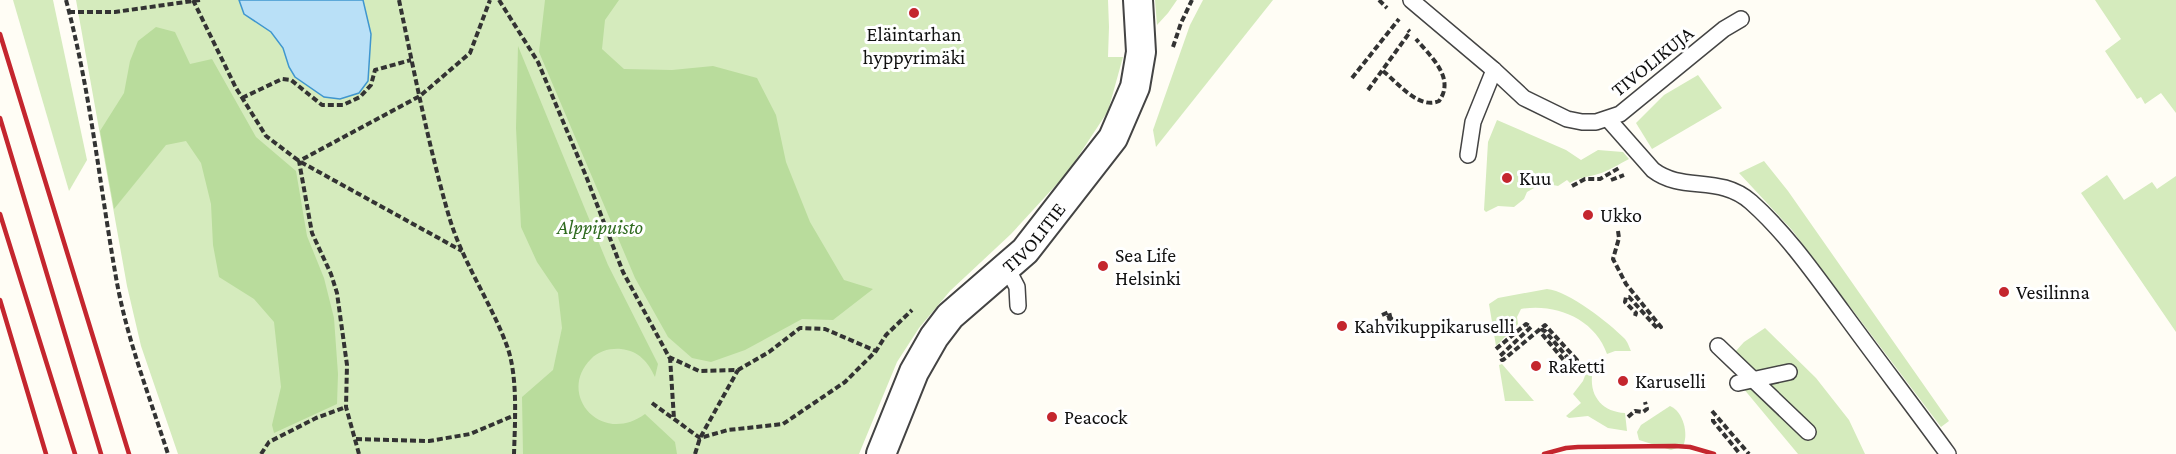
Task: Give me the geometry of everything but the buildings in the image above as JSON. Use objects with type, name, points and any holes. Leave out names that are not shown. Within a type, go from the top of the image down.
[{"type":"street","name":"TIVOLITIE","points":[[881,454],[914,372],[934,336],[950,316],[1025,250],[1113,138],[1135,87],[1141,52],[1138,0]]},
{"type":"lane","name":"TIVOLIKUJA","points":[[1411,0],[1524,98],[1567,119],[1581,122],[1620,114],[1724,29],[1741,19]]},
{"type":"lane","points":[[1468,155],[1473,123],[1494,70]]},
{"type":"lane","points":[[1608,118],[1653,170],[1662,176],[1671,180],[1713,184],[1731,190],[1750,201],[1796,250],[1948,454]]},
{"type":"lane","points":[[1007,268],[1017,287],[1018,306]]},
{"type":"lane","points":[[1718,346],[1808,432]]},
{"type":"lane","points":[[1738,383],[1789,372]]},
{"type":"path","points":[[66,0],[89,104],[118,285],[132,343],[168,454]]},
{"type":"path","points":[[69,12],[115,12],[200,0]]},
{"type":"path","points":[[399,0],[448,214],[462,251],[507,347],[512,371],[515,415],[514,454]]},
{"type":"path","points":[[299,161],[420,96],[470,53],[490,0]]},
{"type":"path","points":[[499,0],[538,62],[623,272],[669,357],[674,419]]},
{"type":"path","points":[[1181,23],[1192,0]]},
{"type":"path","points":[[193,1],[242,98],[266,136],[299,161],[462,251]]},
{"type":"path","points":[[1352,78],[1393,29]]},
{"type":"path","points":[[1383,71],[1419,101],[1434,104],[1444,95],[1446,86],[1441,69],[1410,32]]},
{"type":"path","points":[[1368,90],[1404,40]]},
{"type":"path","points":[[242,98],[282,79],[291,80],[322,105],[343,105],[360,98],[371,85],[375,70],[411,60]]},
{"type":"path","points":[[299,161],[312,233],[331,274],[342,319],[347,365],[346,408],[359,454]]},
{"type":"path","points":[[1572,186],[1585,179],[1599,179],[1620,168]]},
{"type":"path","points":[[1611,180],[1633,172]]},
{"type":"path","points":[[1618,231],[1619,238],[1613,259],[1626,284],[1661,327],[1657,328],[1629,297],[1626,297],[1625,302],[1636,313],[1635,316]]},
{"type":"path","points":[[700,438],[728,430],[783,424],[845,382],[876,351],[886,335],[920,303]]},
{"type":"path","points":[[1382,315],[1389,312],[1390,316],[1386,319],[1391,318],[1393,321],[1388,324],[1389,327],[1402,333]]},
{"type":"path","points":[[1496,349],[1526,324],[1531,327],[1500,356],[1503,360],[1545,325],[1577,360],[1573,364],[1542,330],[1542,334],[1567,366]]},
{"type":"path","points":[[669,357],[699,371],[738,370],[769,352],[800,328],[825,329],[876,351]]},
{"type":"path","points":[[695,454],[700,438],[738,370]]},
{"type":"path","points":[[1628,417],[1635,411],[1643,412],[1647,409],[1645,402]]},
{"type":"path","points":[[652,403],[700,438]]},
{"type":"path","points":[[261,454],[269,442],[316,418],[346,408]]},
{"type":"path","points":[[1712,411],[1749,454]]},
{"type":"path","points":[[356,439],[429,441],[470,434],[515,415]]},
{"type":"path","points":[[1713,418],[1713,421],[1740,454]]},
{"type":"green space","points":[[13,0],[53,0],[87,160],[69,191]]},
{"type":"green space","name":"Alppipuisto","points":[[76,0],[1108,0],[1108,57],[1123,57],[1108,111],[1068,172],[1011,234],[950,291],[919,328],[897,362],[859,454],[178,454],[141,346],[127,286]]},
{"type":"green space","points":[[545,0],[619,0],[605,20],[602,49],[624,69],[672,70],[713,66],[757,78],[776,115],[786,162],[810,222],[844,280],[873,289],[833,320],[802,319],[745,350],[711,362],[692,358],[668,337],[635,278],[539,52]]},
{"type":"green space","points":[[1155,0],[1177,0],[1157,25]]},
{"type":"green space","points":[[1203,0],[1273,0],[1156,147],[1153,130],[1190,25]]},
{"type":"green space","points":[[2095,0],[2176,0],[2176,113],[2161,93],[2145,104],[2141,97],[2137,99],[2105,51],[2121,39]]},
{"type":"green space","points":[[156,27],[175,32],[190,64],[212,59],[256,137],[296,171],[307,236],[324,278],[334,318],[338,374],[337,404],[274,433],[272,425],[281,387],[274,322],[254,299],[219,277],[213,245],[211,204],[201,163],[186,141],[166,145],[114,209],[100,131],[124,93],[130,61],[138,41]]},
{"type":"green space","points":[[518,46],[608,265],[658,364],[655,377],[646,362],[633,352],[617,349],[601,352],[591,359],[581,373],[578,387],[581,400],[588,412],[599,420],[613,424],[629,422],[645,414],[675,442],[677,454],[523,454],[522,397],[553,370],[562,328],[558,293],[537,262],[521,227],[516,128]]},
{"type":"green space","points":[[1698,75],[1722,108],[1652,149],[1636,123],[1664,95]]},
{"type":"green space","points":[[1497,120],[1566,150],[1581,160],[1598,150],[1623,152],[1629,159],[1606,171],[1570,183],[1567,180],[1558,186],[1543,183],[1527,192],[1524,199],[1514,207],[1498,206],[1486,212],[1484,210],[1488,142]]},
{"type":"green space","points":[[1764,161],[1788,191],[1949,421],[1941,427],[1792,230],[1739,173]]},
{"type":"green space","points":[[2107,175],[2124,200],[2152,182],[2157,189],[2176,176],[2176,332],[2081,193]]},
{"type":"green space","points":[[1547,289],[1566,295],[1599,316],[1624,338],[1631,351],[1615,351],[1607,354],[1593,331],[1573,316],[1560,311],[1534,308],[1521,309],[1517,317],[1518,324],[1496,346],[1489,304],[1498,298]]},
{"type":"green space","points":[[1765,328],[1816,378],[1849,420],[1865,454],[1798,454],[1743,388],[1750,386],[1795,430],[1805,421],[1735,352],[1744,342]]},
{"type":"green space","points":[[1502,364],[1534,401],[1505,401],[1499,365]]},
{"type":"green space","points":[[1586,373],[1592,376],[1593,391],[1600,402],[1611,410],[1625,413],[1627,431],[1608,428],[1588,416],[1569,418],[1566,416],[1581,403],[1573,394]]},
{"type":"green space","points":[[1670,406],[1675,409],[1684,423],[1683,446],[1671,450],[1639,440],[1637,432],[1641,425]]},
{"type":"water","points":[[239,0],[363,0],[371,34],[368,81],[359,93],[340,99],[324,97],[295,77],[283,48],[271,32],[244,14]]},
{"type":"railway","points":[[0,34],[129,454]]},
{"type":"railway","points":[[0,118],[101,454]]},
{"type":"railway","points":[[0,214],[75,454]]},
{"type":"railway","points":[[0,300],[46,454]]},
{"type":"railway","points":[[1544,454],[1578,447],[1675,446],[1690,447],[1714,454]]},
{"type":"place","name":"Eläintarhan hyppyrimäki","points":[[914,13]]},
{"type":"place","name":"Kuu","points":[[1507,178]]},
{"type":"place","name":"Ukko","points":[[1588,215]]},
{"type":"place","name":"Sea Life Helsinki","points":[[1103,266]]},
{"type":"place","name":"Vesilinna","points":[[2004,292]]},
{"type":"place","name":"Kahvikuppikaruselli","points":[[1342,326]]},
{"type":"place","name":"Raketti","points":[[1536,366]]},
{"type":"place","name":"Karuselli","points":[[1623,381]]},
{"type":"place","name":"Peacock","points":[[1052,417]]}]
